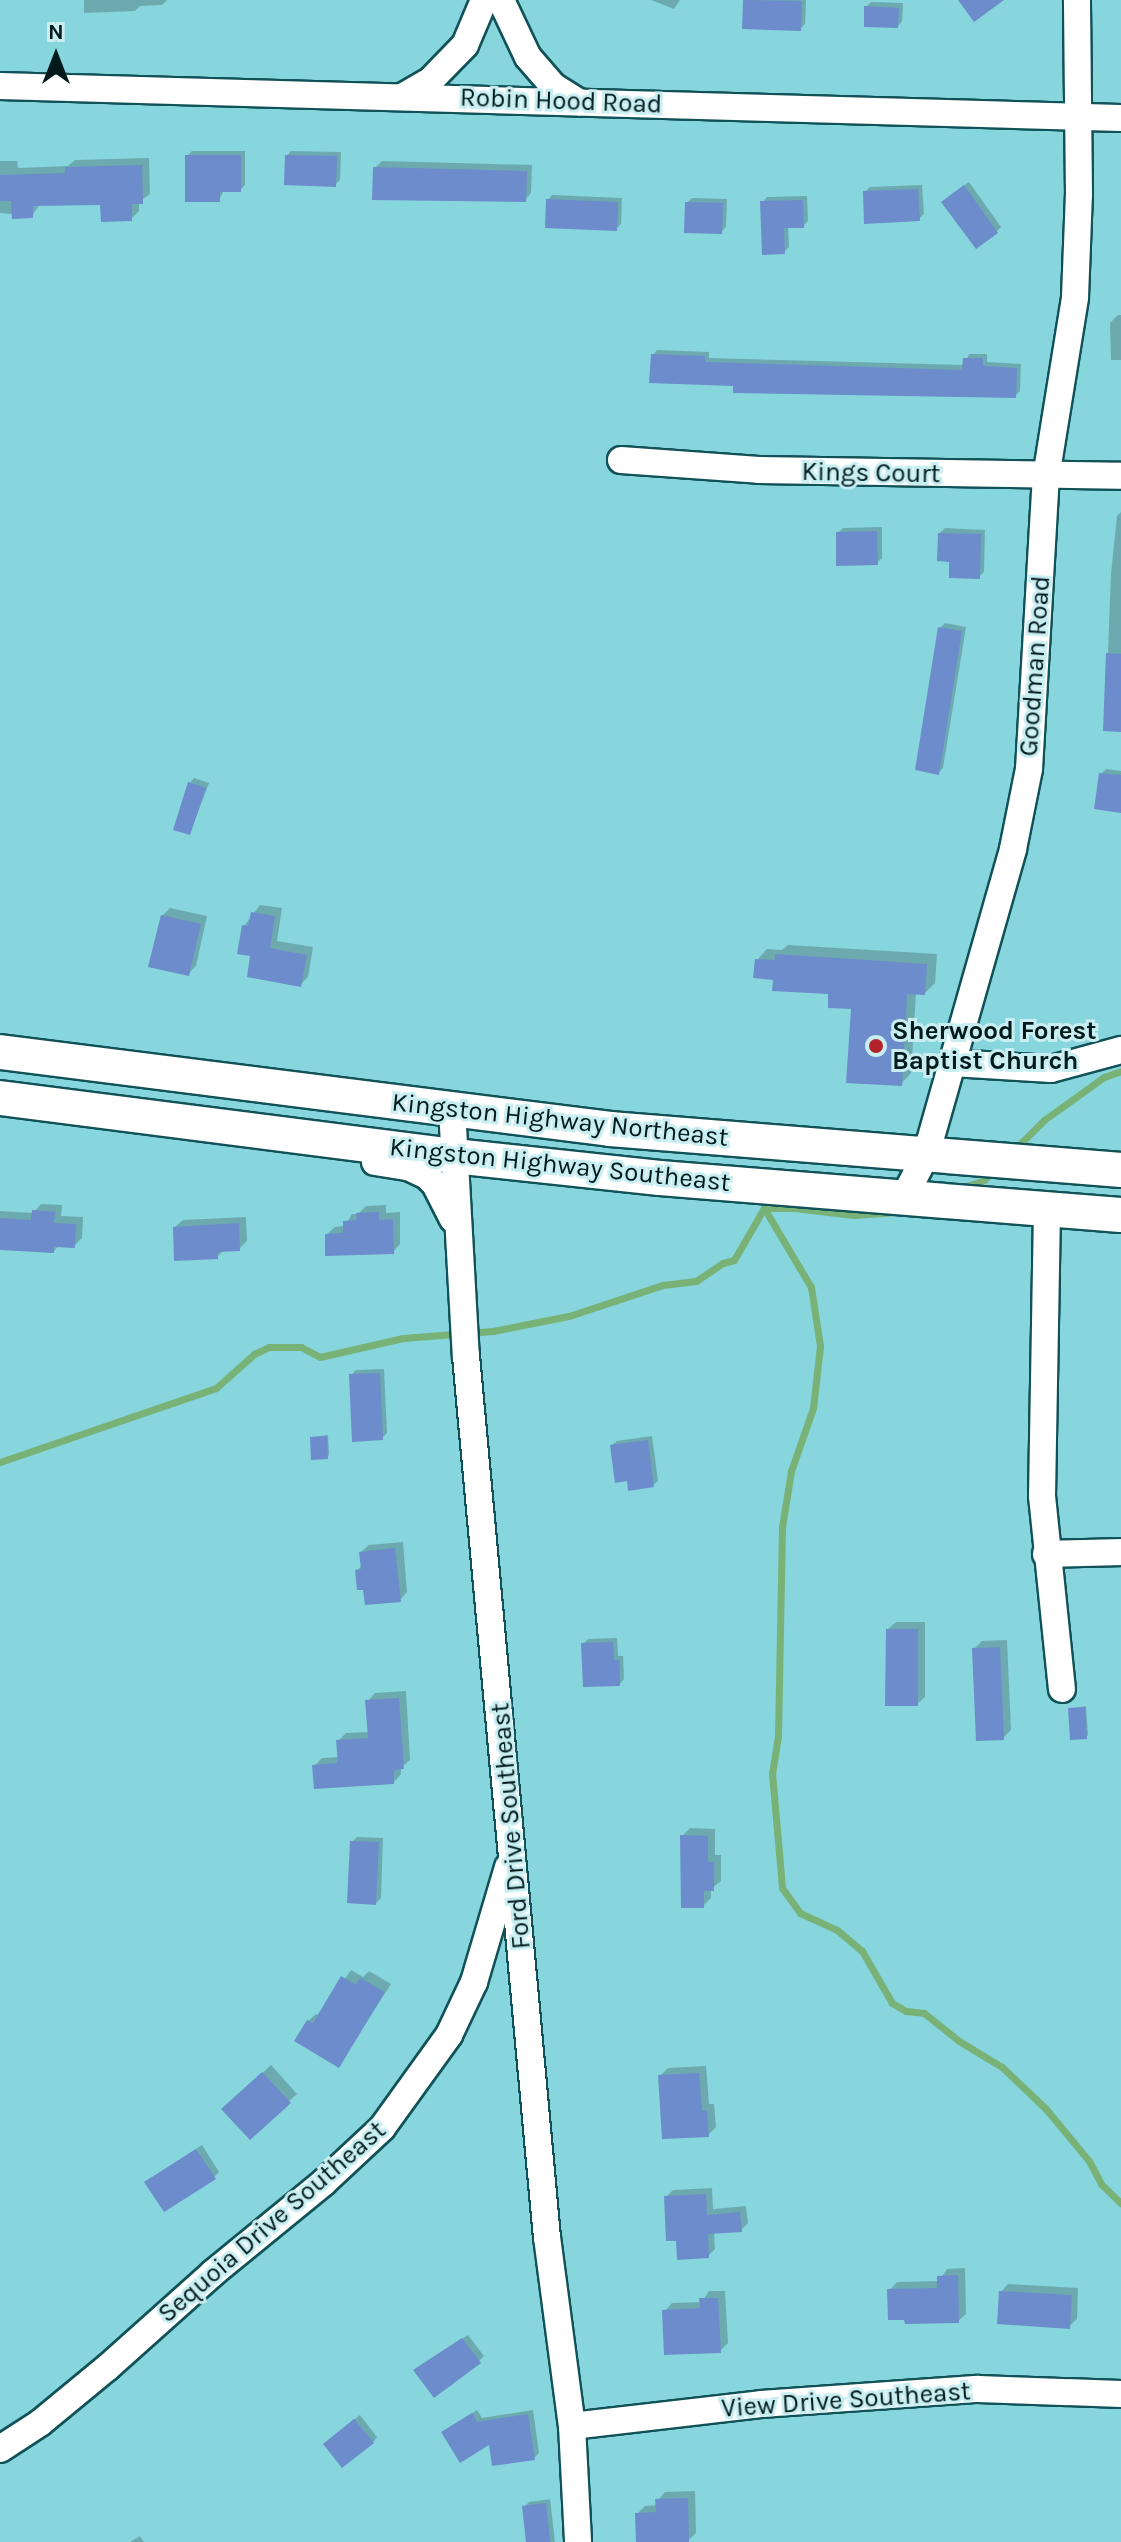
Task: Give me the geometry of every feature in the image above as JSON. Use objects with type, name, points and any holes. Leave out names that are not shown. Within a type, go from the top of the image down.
[{"type":"main road","name":"Kingston Highway Northeast","points":[[0,1052],[610,1129],[1121,1170]]},
{"type":"main road","name":"Kingston Highway Southeast","points":[[0,1098],[454,1156],[903,1199],[1121,1215]]},
{"type":"street","points":[[402,97],[430,81],[465,45],[484,0]]},
{"type":"street","points":[[501,0],[528,57],[553,86],[579,102]]},
{"type":"street","name":"Goodman Road","points":[[903,1199],[926,1155],[1013,849],[1029,769],[1046,477],[1075,297],[1077,0]]},
{"type":"street","name":"Robin Hood Road","points":[[0,86],[1121,118]]},
{"type":"street","name":"Kings Court","points":[[621,460],[759,470],[1121,476]]},
{"type":"street","points":[[952,1063],[1051,1069],[1121,1050]]},
{"type":"street","name":"Ford Drive Southeast","points":[[452,1109],[466,1356],[547,2237],[572,2426],[578,2542]]},
{"type":"street","points":[[188,1121],[309,1153],[408,1167],[435,1184],[460,1233]]},
{"type":"street","points":[[1047,1210],[1042,1496],[1062,1689]]},
{"type":"street","points":[[1046,1554],[1121,1552]]},
{"type":"street","name":"Sequoia Drive Southeast","points":[[0,2449],[40,2423],[108,2367],[213,2273],[323,2183],[382,2128],[449,2035],[474,1982],[511,1855]]},
{"type":"street","name":"View Drive Southeast","points":[[572,2426],[761,2404],[978,2389],[1121,2394]]},
{"type":"building","points":[[743,0],[802,1],[801,31],[742,29]]},
{"type":"building","points":[[958,0],[1004,0],[974,22]]},
{"type":"building","points":[[864,6],[899,8],[898,28],[864,27]]},
{"type":"building","points":[[185,155],[241,155],[241,192],[220,192],[220,202],[185,202]]},
{"type":"building","points":[[285,155],[337,156],[336,187],[284,185]]},
{"type":"building","points":[[142,165],[143,204],[132,204],[132,221],[101,222],[100,205],[33,206],[33,218],[12,219],[11,201],[0,201],[0,175],[65,173],[65,167]]},
{"type":"building","points":[[373,167],[527,171],[526,202],[372,200]]},
{"type":"building","points":[[964,185],[998,233],[976,249],[941,202]]},
{"type":"building","points":[[918,189],[920,221],[864,224],[863,191]]},
{"type":"building","points":[[546,199],[618,202],[617,231],[545,228]]},
{"type":"building","points":[[803,200],[804,228],[784,228],[785,254],[762,255],[760,201]]},
{"type":"building","points":[[685,202],[723,203],[722,234],[684,233]]},
{"type":"building","points":[[651,354],[705,356],[705,362],[962,370],[963,358],[983,358],[983,366],[1017,368],[1016,398],[733,393],[733,386],[649,383]]},
{"type":"building","points":[[877,531],[878,565],[836,566],[836,532]]},
{"type":"building","points":[[938,533],[981,534],[980,579],[949,578],[949,562],[937,561]]},
{"type":"building","points":[[938,627],[962,631],[939,775],[915,770]]},
{"type":"building","points":[[1106,653],[1121,654],[1121,732],[1103,731]]},
{"type":"building","points":[[1099,773],[1121,775],[1121,813],[1094,809]]},
{"type":"building","points":[[188,782],[206,788],[190,835],[173,830]]},
{"type":"building","points":[[251,912],[275,916],[270,948],[307,955],[301,987],[247,977],[250,956],[237,954],[242,925],[248,926]]},
{"type":"building","points":[[161,915],[201,924],[189,976],[148,967]]},
{"type":"building","name":"Sherwood Forest Baptist Church","points":[[775,954],[927,964],[925,995],[907,994],[902,1086],[846,1083],[851,1009],[828,1008],[828,994],[772,991],[773,980],[753,978],[755,959],[775,960]]},
{"type":"building","points":[[32,1210],[55,1212],[54,1223],[76,1224],[75,1248],[54,1247],[54,1253],[0,1250],[0,1218],[31,1220]]},
{"type":"building","points":[[379,1212],[379,1220],[393,1219],[394,1254],[325,1256],[325,1234],[343,1233],[343,1221],[357,1220],[356,1213]]},
{"type":"building","points":[[239,1223],[240,1251],[218,1252],[218,1259],[174,1261],[173,1227]]},
{"type":"building","points":[[380,1373],[383,1440],[352,1442],[349,1374]]},
{"type":"building","points":[[327,1436],[328,1459],[311,1460],[310,1437]]},
{"type":"building","points":[[648,1440],[654,1487],[628,1491],[627,1481],[615,1483],[610,1445]]},
{"type":"building","points":[[395,1548],[401,1602],[365,1605],[363,1590],[357,1590],[355,1570],[361,1569],[359,1552]]},
{"type":"building","points":[[886,1629],[918,1629],[918,1706],[885,1706]]},
{"type":"building","points":[[613,1642],[614,1660],[619,1660],[620,1686],[583,1687],[581,1643]]},
{"type":"building","points":[[1000,1647],[1004,1740],[976,1741],[972,1648]]},
{"type":"building","points":[[399,1698],[404,1769],[394,1770],[394,1784],[314,1789],[312,1765],[338,1763],[336,1740],[368,1738],[365,1700]]},
{"type":"building","points":[[1085,1707],[1087,1739],[1070,1740],[1068,1708]]},
{"type":"building","points":[[680,1835],[708,1836],[708,1862],[714,1862],[714,1891],[704,1891],[704,1908],[681,1908]]},
{"type":"building","points":[[350,1841],[379,1842],[376,1905],[347,1903]]},
{"type":"building","points":[[341,1976],[356,1985],[360,1978],[385,1992],[339,2068],[294,2041],[307,2020],[313,2023]]},
{"type":"building","points":[[262,2072],[291,2103],[250,2140],[221,2109]]},
{"type":"building","points":[[699,2073],[702,2111],[707,2110],[709,2137],[662,2139],[658,2075]]},
{"type":"building","points":[[196,2149],[216,2179],[164,2212],[144,2182]]},
{"type":"building","points":[[706,2194],[707,2215],[740,2212],[742,2232],[708,2234],[709,2258],[677,2260],[676,2241],[666,2241],[664,2196]]},
{"type":"building","points":[[958,2275],[959,2323],[905,2324],[904,2320],[888,2320],[887,2289],[937,2288],[937,2276]]},
{"type":"building","points":[[999,2291],[1072,2295],[1070,2329],[997,2324]]},
{"type":"building","points":[[699,2298],[718,2298],[721,2353],[664,2355],[662,2310],[700,2308]]},
{"type":"building","points":[[462,2338],[481,2363],[434,2398],[413,2370]]},
{"type":"building","points":[[472,2413],[477,2422],[528,2414],[535,2460],[492,2466],[489,2445],[460,2463],[441,2432]]},
{"type":"building","points":[[354,2419],[374,2443],[342,2468],[323,2444]]},
{"type":"building","points":[[688,2498],[689,2542],[636,2542],[635,2513],[656,2512],[655,2499]]},
{"type":"building","points":[[546,2503],[550,2542],[526,2542],[522,2506]]},
{"type":"waterway","points":[[1015,1149],[1044,1120],[1104,1077],[1121,1071]]},
{"type":"waterway","points":[[961,1188],[984,1180],[992,1172]]},
{"type":"waterway","points":[[764,1208],[811,1287],[820,1346],[813,1408],[791,1471],[782,1527],[778,1736],[772,1773],[782,1888],[800,1913],[837,1930],[862,1951],[892,2003],[906,2011],[924,2013],[959,2041],[1002,2067],[1046,2109],[1089,2161],[1101,2184],[1121,2203]]},
{"type":"waterway","points":[[764,1208],[854,1215],[893,1212]]},
{"type":"waterway","points":[[0,1462],[216,1388],[254,1354],[269,1347],[301,1347],[320,1357],[403,1338],[493,1331],[569,1316],[663,1285],[696,1281],[723,1263],[734,1260],[764,1208]]},
{"type":"place","name":"Sherwood Forest Baptist Church","points":[[876,1046]]}]
